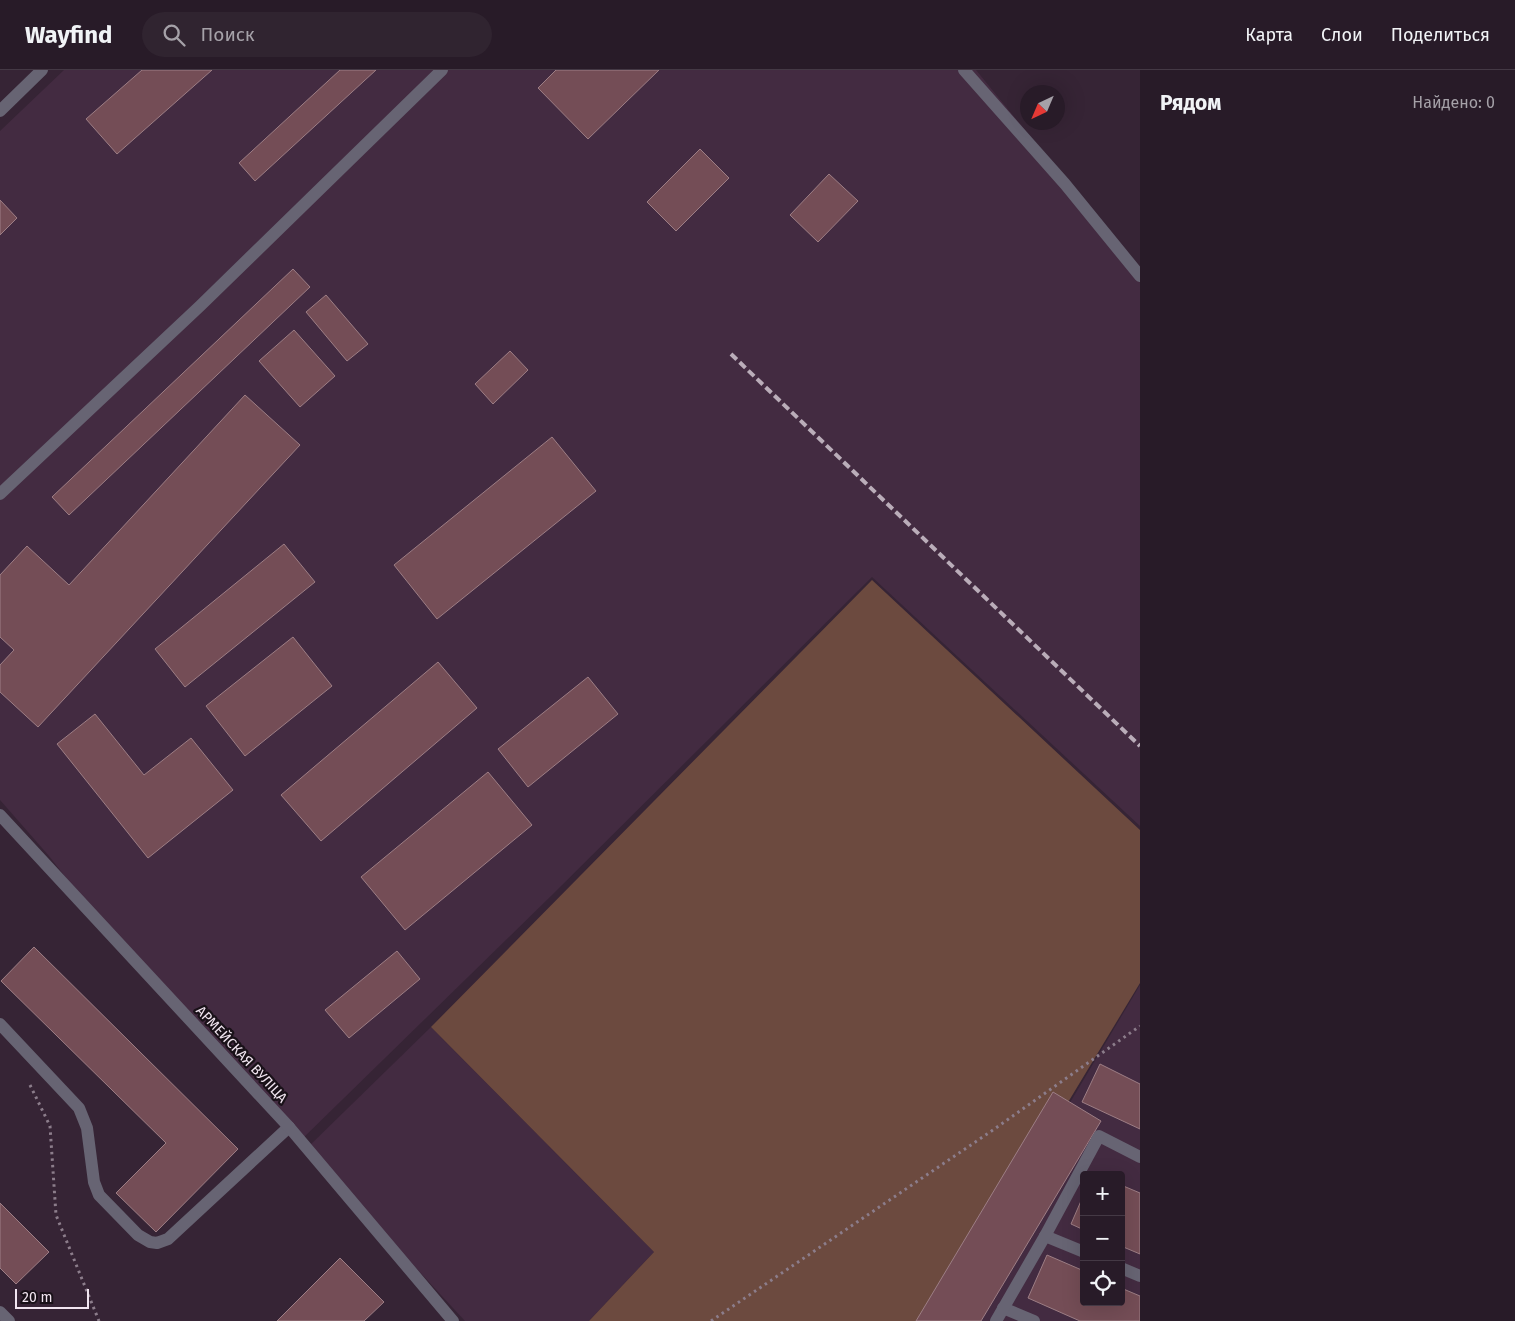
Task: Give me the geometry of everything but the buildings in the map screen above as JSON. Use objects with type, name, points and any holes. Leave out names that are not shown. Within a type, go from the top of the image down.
[{"type":"street","points":[[0,111],[42,70]]},
{"type":"street","points":[[0,494],[200,306],[442,70]]},
{"type":"street","points":[[964,70],[1065,184],[1140,276]]},
{"type":"street","name":"АРМЕЙСКАЯ ВУЛІЦА","points":[[0,814],[289,1127],[453,1321]]},
{"type":"street","points":[[0,1024],[79,1108],[87,1128],[94,1182],[99,1195],[138,1235],[150,1242],[157,1243],[168,1239],[289,1127]]},
{"type":"street","points":[[996,1321],[1099,1136],[1140,1156]]},
{"type":"street","points":[[1045,1236],[1080,1250]]},
{"type":"street","points":[[1125,1270],[1140,1276]]},
{"type":"street","points":[[1004,1308],[1034,1321]]},
{"type":"street","points":[[0,1312],[9,1321]]},
{"type":"path","points":[[711,1321],[985,1136],[1140,1026]]},
{"type":"path","points":[[29,1084],[50,1126],[56,1215],[99,1321]]},
{"type":"shaded area","points":[[64,70],[976,70],[1020,124],[1020,130],[1025,130],[1140,271],[1140,826],[872,577],[551,896],[300,1141],[92,911],[49,856],[0,800],[0,131]]},
{"type":"shaded area","points":[[872,580],[1140,830],[1140,983],[936,1321],[589,1321],[654,1252],[431,1027]]},
{"type":"shaded area","points":[[1140,985],[1140,1321],[940,1321]]},
{"type":"shaded area","points":[[431,1027],[654,1252],[589,1321],[465,1321],[306,1149]]},
{"type":"railway","points":[[731,354],[1140,746]]}]
